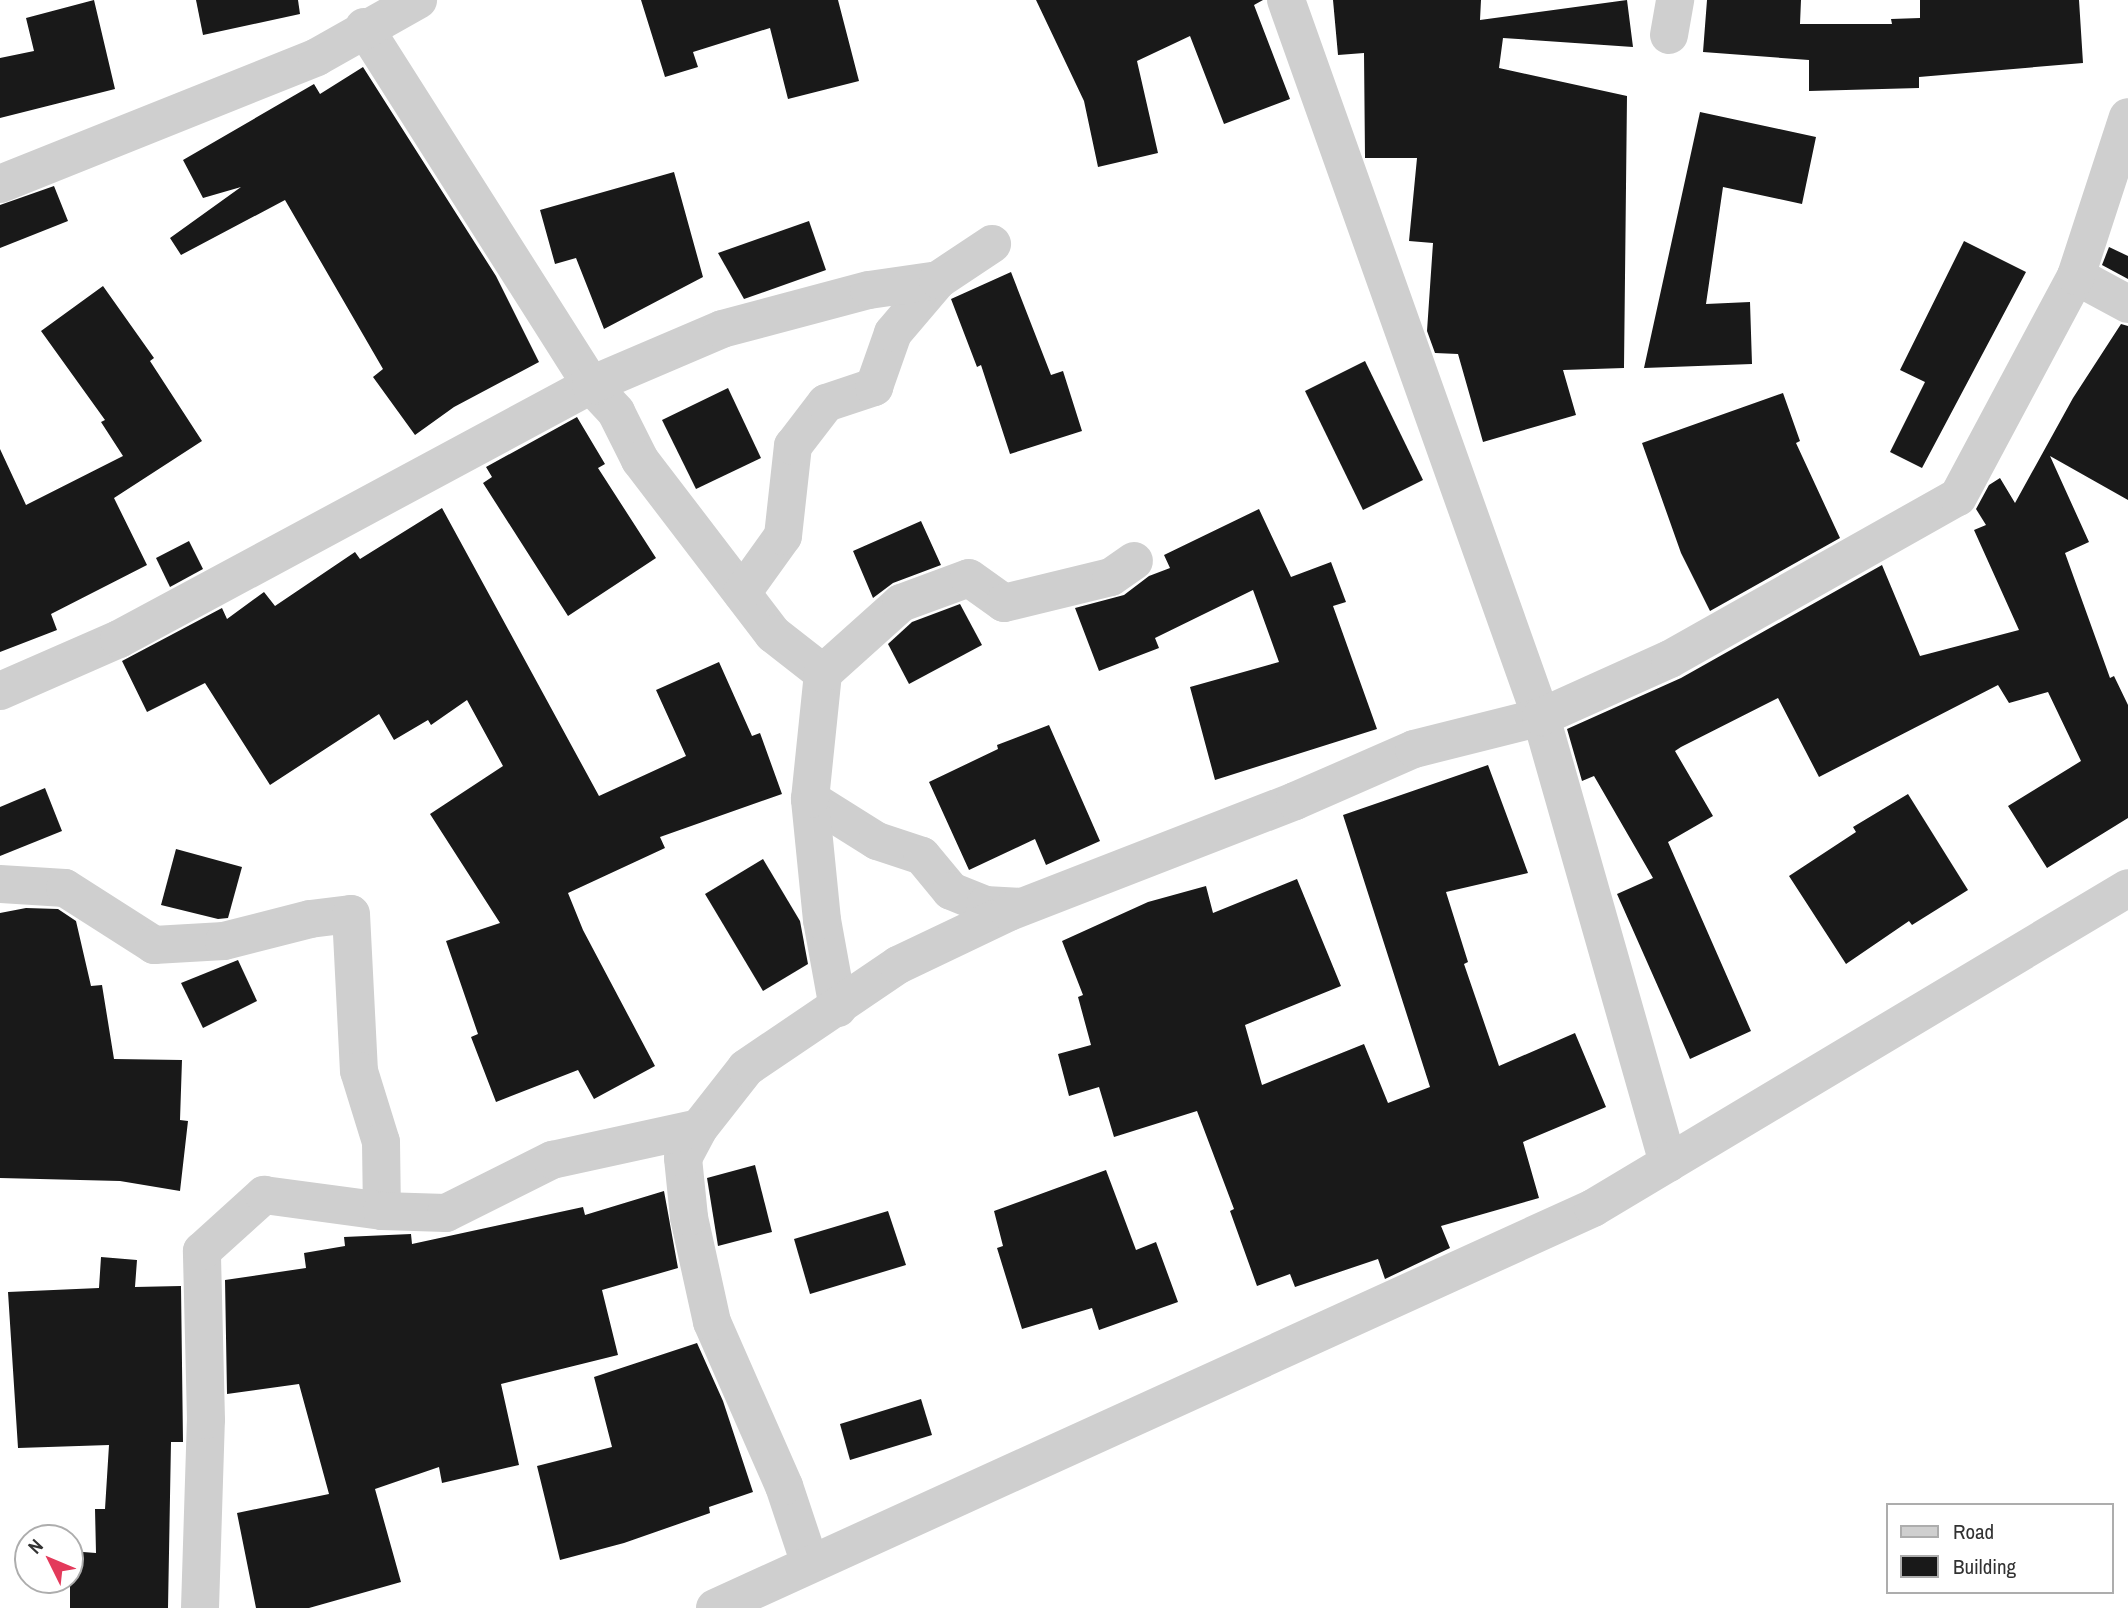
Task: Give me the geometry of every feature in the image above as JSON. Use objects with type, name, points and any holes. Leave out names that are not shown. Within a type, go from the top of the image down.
[{"type":"street","points":[[0,184],[317,57],[364,27],[418,0]]},
{"type":"street","points":[[1286,0],[1541,717],[1668,1163]]},
{"type":"street","points":[[364,27],[591,385],[616,412],[640,460],[773,634],[823,673]]},
{"type":"street","points":[[810,1564],[784,1486],[712,1322],[689,1217],[683,1158],[699,1128],[746,1068],[898,965],[1021,907],[1295,801],[1414,749],[1541,717],[1670,659],[1958,497],[2076,276],[2128,117]]},
{"type":"street","points":[[742,593],[783,536],[793,446],[826,403],[874,387],[893,333],[938,280],[992,244]]},
{"type":"street","points":[[2076,276],[2128,304]]},
{"type":"street","points":[[0,691],[119,639],[591,385],[722,329],[869,290],[938,280]]},
{"type":"street","points":[[838,1008],[822,920],[810,799],[823,673],[901,603],[969,578],[1004,603],[1111,577],[1134,561]]},
{"type":"street","points":[[810,799],[877,841],[922,856],[951,891],[985,905],[1021,907]]},
{"type":"street","points":[[0,884],[65,888],[155,945],[224,941],[310,919],[351,914],[359,1071],[381,1142],[382,1211]]},
{"type":"street","points":[[715,1608],[1593,1208],[2128,888]]},
{"type":"street","points":[[200,1608],[206,1420],[202,1251],[264,1195],[382,1211],[446,1213],[552,1160],[699,1128]]},
{"type":"building","points":[[94,0],[115,89],[0,118],[0,58],[34,51],[26,18]]},
{"type":"building","points":[[196,0],[298,0],[300,14],[203,35]]},
{"type":"building","points":[[641,0],[838,0],[859,81],[788,99],[770,28],[693,52],[698,67],[665,77]]},
{"type":"building","points":[[1036,0],[1263,0],[1254,5],[1290,99],[1224,124],[1190,36],[1137,61],[1158,153],[1098,167],[1084,101]]},
{"type":"building","points":[[1333,0],[1481,0],[1480,20],[1627,0],[1633,47],[1503,38],[1499,68],[1627,96],[1624,368],[1563,370],[1576,415],[1483,442],[1458,354],[1435,353],[1427,331],[1433,243],[1409,241],[1417,158],[1365,158],[1364,53],[1338,55]]},
{"type":"building","points":[[1707,0],[1801,0],[1800,24],[1892,24],[1891,19],[1920,18],[1920,0],[2079,0],[2083,63],[1919,77],[1919,88],[1809,91],[1809,60],[1703,52]]},
{"type":"building","points":[[363,67],[496,276],[539,362],[454,407],[415,435],[373,377],[383,369],[285,200],[181,255],[170,238],[241,187],[203,198],[183,160],[314,84],[320,94]]},
{"type":"building","points":[[1700,112],[1816,137],[1802,204],[1723,187],[1706,304],[1750,302],[1752,364],[1644,368]]},
{"type":"building","points":[[674,172],[703,277],[604,329],[576,258],[555,264],[540,210]]},
{"type":"building","points":[[54,186],[68,221],[0,248],[0,205]]},
{"type":"building","points":[[809,221],[826,270],[744,299],[718,253]]},
{"type":"building","points":[[1964,241],[2026,272],[1922,468],[1890,452],[1925,382],[1900,370]]},
{"type":"building","points":[[2109,247],[2128,256],[2128,279],[2102,265]]},
{"type":"building","points":[[1011,272],[1051,375],[1063,371],[1082,431],[1010,454],[981,365],[977,367],[951,299]]},
{"type":"building","points":[[103,286],[154,358],[150,361],[202,441],[114,498],[147,565],[51,614],[57,630],[0,652],[0,449],[26,505],[123,456],[101,422],[105,420],[41,331]]},
{"type":"building","points":[[2121,324],[2128,326],[2128,500],[2050,456],[2089,542],[2065,553],[2110,678],[2114,676],[2128,705],[2128,818],[2047,868],[2008,806],[2081,761],[2048,692],[2009,703],[1998,685],[1819,777],[1778,698],[1681,747],[1675,751],[1713,816],[1668,842],[1751,1031],[1690,1059],[1617,894],[1653,878],[1594,776],[1582,781],[1567,729],[1681,678],[1882,565],[1920,656],[2019,630],[1974,530],[1986,525],[1976,509],[1989,485],[2000,478],[2015,503],[2073,398]]},
{"type":"building","points":[[1365,361],[1423,480],[1363,510],[1305,391]]},
{"type":"building","points":[[728,388],[761,458],[696,489],[662,420]]},
{"type":"building","points":[[1783,393],[1800,441],[1796,443],[1840,538],[1710,611],[1681,553],[1642,443]]},
{"type":"building","points":[[577,417],[605,464],[598,468],[656,558],[568,616],[483,483],[492,477],[486,467]]},
{"type":"building","points":[[442,508],[599,796],[686,756],[656,690],[719,662],[752,736],[760,733],[782,794],[660,837],[665,848],[568,893],[583,930],[655,1066],[594,1099],[578,1070],[496,1102],[471,1037],[478,1034],[446,941],[500,923],[430,814],[503,766],[467,700],[431,725],[428,720],[394,740],[379,714],[270,785],[205,683],[147,712],[122,661],[222,608],[227,619],[264,592],[275,606],[355,552],[360,559]]},
{"type":"building","points":[[1259,509],[1291,577],[1331,562],[1346,602],[1333,606],[1377,729],[1215,780],[1190,687],[1279,662],[1253,590],[1155,638],[1159,648],[1099,671],[1075,608],[1124,595],[1149,576],[1170,568],[1164,555]]},
{"type":"building","points":[[921,521],[941,565],[893,583],[873,598],[853,551]]},
{"type":"building","points":[[189,541],[203,569],[170,587],[156,558]]},
{"type":"building","points":[[960,604],[982,645],[909,684],[888,644],[912,622]]},
{"type":"building","points":[[1049,725],[1100,841],[1046,865],[1035,839],[969,870],[929,782],[998,749],[997,745]]},
{"type":"building","points":[[1488,765],[1528,873],[1446,892],[1468,962],[1464,964],[1499,1066],[1575,1033],[1606,1107],[1523,1142],[1539,1198],[1441,1226],[1450,1248],[1385,1279],[1378,1259],[1295,1287],[1290,1274],[1257,1286],[1230,1211],[1234,1209],[1197,1111],[1114,1137],[1099,1087],[1069,1096],[1058,1054],[1091,1045],[1078,997],[1083,995],[1062,941],[1148,902],[1206,886],[1213,913],[1297,879],[1341,986],[1245,1025],[1262,1085],[1364,1044],[1388,1103],[1430,1087],[1343,815]]},
{"type":"building","points":[[45,788],[62,831],[0,856],[0,807]]},
{"type":"building","points":[[1908,794],[1968,890],[1912,925],[1909,921],[1846,964],[1789,876],[1856,832],[1853,827]]},
{"type":"building","points":[[176,849],[242,867],[228,918],[218,919],[161,905]]},
{"type":"building","points":[[763,859],[800,921],[808,964],[763,991],[705,894]]},
{"type":"building","points":[[26,908],[58,909],[76,921],[91,986],[102,985],[114,1059],[182,1060],[180,1120],[188,1121],[180,1191],[120,1181],[0,1178],[0,913]]},
{"type":"building","points":[[238,960],[257,1001],[203,1028],[181,983]]},
{"type":"building","points":[[755,1165],[772,1232],[718,1246],[707,1178]]},
{"type":"building","points":[[1106,1170],[1136,1250],[1156,1242],[1178,1302],[1099,1330],[1092,1308],[1022,1329],[997,1248],[1003,1246],[994,1211]]},
{"type":"building","points":[[664,1191],[678,1268],[602,1290],[618,1355],[501,1384],[519,1465],[442,1483],[439,1467],[375,1489],[401,1582],[309,1608],[256,1608],[237,1513],[329,1494],[299,1384],[227,1394],[225,1280],[306,1268],[304,1253],[345,1246],[344,1237],[411,1234],[412,1244],[583,1207],[585,1215]]},
{"type":"building","points":[[888,1211],[906,1265],[810,1294],[794,1239]]},
{"type":"building","points":[[101,1257],[137,1260],[135,1287],[181,1286],[183,1442],[171,1442],[168,1608],[70,1608],[70,1594],[84,1594],[84,1552],[96,1553],[95,1509],[105,1509],[109,1445],[18,1448],[8,1292],[99,1288]]},
{"type":"building","points":[[697,1343],[723,1401],[753,1492],[709,1507],[710,1513],[624,1543],[560,1560],[537,1466],[612,1447],[594,1377]]},
{"type":"building","points":[[921,1399],[932,1435],[850,1460],[840,1424]]}]
